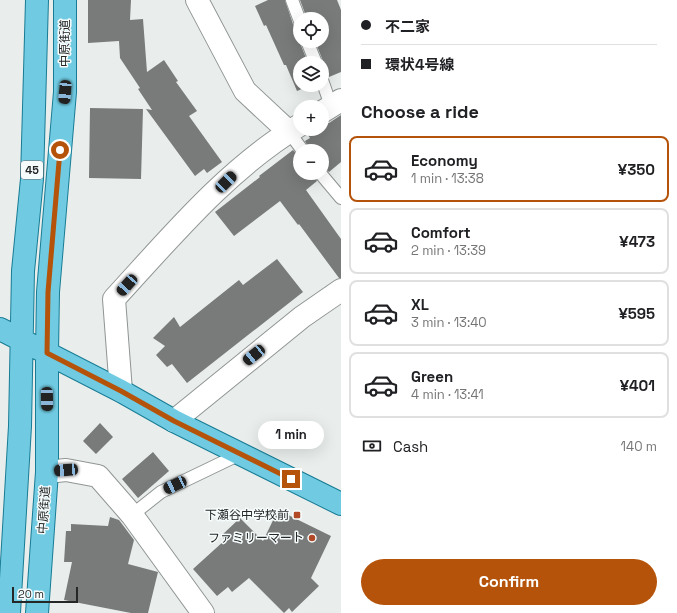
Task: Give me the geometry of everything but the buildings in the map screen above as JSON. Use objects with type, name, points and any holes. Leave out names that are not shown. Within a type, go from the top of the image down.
[{"type":"main road","name":"45","points":[[9,613],[20,426],[23,271],[32,179],[38,0]]},
{"type":"main road","name":"中原街道","points":[[37,613],[47,472],[48,292],[65,92],[65,0]]},
{"type":"main road","points":[[0,329],[121,391],[174,421],[341,504]]},
{"type":"street","points":[[197,0],[245,91],[293,127]]},
{"type":"street","points":[[121,391],[114,299],[235,172],[293,129]]},
{"type":"street","points":[[174,421],[302,317],[341,290]]},
{"type":"street","points":[[47,472],[66,470],[98,476],[132,515],[203,613]]},
{"type":"lane","points":[[292,0],[297,12]]},
{"type":"lane","points":[[326,92],[331,106]]},
{"type":"lane","points":[[326,180],[341,198]]},
{"type":"lane","points":[[132,515],[161,492],[240,454]]},
{"type":"place","name":"下瀬谷中学校前","points":[[297,515]]},
{"type":"place","name":"ファミリーマート","points":[[312,538]]},
{"type":"route","points":[[60,150],[48,292],[47,353],[121,391],[174,421],[291,479]]}]
